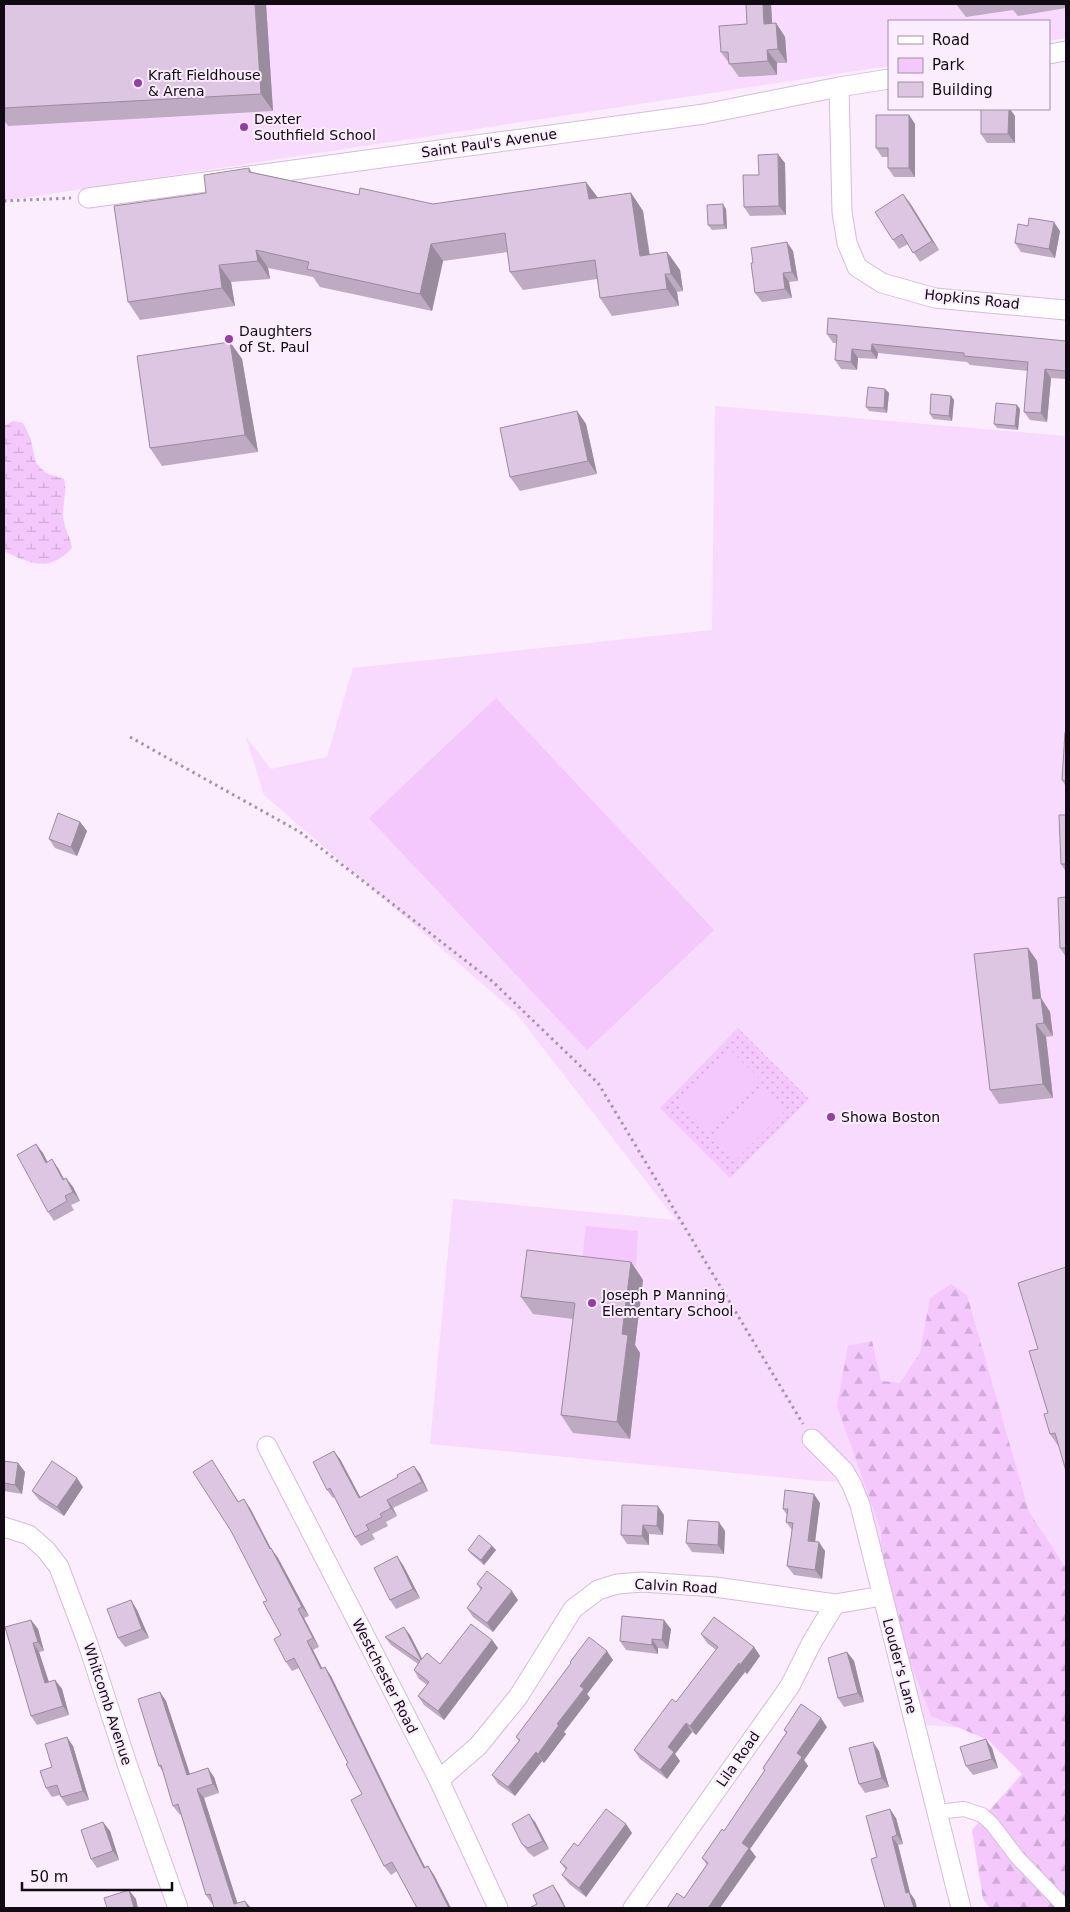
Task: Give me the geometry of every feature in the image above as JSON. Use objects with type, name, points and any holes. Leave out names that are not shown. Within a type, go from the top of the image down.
[{"type":"street","points":[[1050,54],[1066,51]]},
{"type":"street","name":"Saint Paul's Avenue","points":[[88,198],[704,114],[888,79]]},
{"type":"street","name":"Hopkins Road","points":[[839,87],[842,212],[847,243],[857,267],[882,283],[935,298],[1066,310]]},
{"type":"street","name":"Louder's Lane","points":[[812,1439],[844,1471],[852,1485],[867,1529],[882,1596],[961,1908]]},
{"type":"street","name":"Westchester Road","points":[[267,1446],[439,1780],[498,1908]]},
{"type":"street","name":"Whitcomb Avenue","points":[[4,1527],[29,1534],[46,1550],[59,1567],[88,1644],[127,1764],[178,1908]]},
{"type":"street","name":"Calvin Road","points":[[439,1780],[478,1746],[518,1697],[574,1609],[598,1590],[617,1584],[652,1582],[715,1586],[835,1604],[882,1596]]},
{"type":"street","name":"Lila Road","points":[[633,1908],[790,1686],[812,1642],[835,1604]]},
{"type":"street","points":[[937,1812],[964,1809],[982,1815],[992,1824],[1016,1857],[1066,1908]]},
{"type":"path","points":[[4,200],[88,198]]},
{"type":"path","points":[[130,737],[300,832],[493,982],[598,1083],[812,1439]]},
{"type":"shaded area","name":"Dexter Southfield School","points":[[4,4],[1066,4],[1066,38],[1050,41],[1050,20],[888,20],[888,66],[4,201]]},
{"type":"shaded area","name":"Showa Boston","points":[[715,406],[1066,436],[1066,1735],[926,1725],[862,1482],[819,1481],[430,1444],[453,1199],[676,1220],[516,1013],[264,795],[246,737],[271,769],[327,757],[353,668],[712,630]]},
{"type":"green space","points":[[13,421],[23,423],[30,437],[36,463],[46,473],[64,479],[63,517],[72,548],[55,561],[40,564],[23,560],[4,551],[4,426]]},
{"type":"green space","points":[[496,698],[714,930],[587,1050],[369,818]]},
{"type":"green space","points":[[738,1028],[809,1099],[730,1178],[660,1108]]},
{"type":"green space","points":[[729,1049],[762,1081],[708,1135],[676,1103]]},
{"type":"green space","points":[[764,1087],[786,1110],[736,1160],[714,1137]]},
{"type":"green space","points":[[586,1226],[638,1231],[636,1266],[582,1261]]},
{"type":"green space","points":[[951,1284],[967,1295],[1029,1512],[1066,1568],[1066,1908],[990,1908],[983,1899],[972,1830],[1022,1774],[988,1740],[931,1716],[881,1587],[881,1531],[837,1406],[848,1346],[872,1341],[881,1381],[900,1383],[920,1353],[930,1298]]},
{"type":"building","name":"Kraft Fieldhouse & Arena","points":[[4,4],[255,4],[261,94],[4,108]]},
{"type":"building","points":[[746,4],[763,4],[764,24],[776,23],[778,49],[767,50],[768,61],[729,64],[728,52],[721,52],[719,26],[747,24]]},
{"type":"building","points":[[981,110],[1009,110],[1008,134],[981,134]]},
{"type":"building","points":[[876,115],[909,115],[909,168],[888,168],[888,148],[876,148]]},
{"type":"building","points":[[778,154],[779,206],[744,207],[743,175],[759,175],[758,155]]},
{"type":"building","name":"Daughters of St. Paul","points":[[249,168],[249,172],[359,195],[360,188],[433,204],[586,182],[589,199],[631,193],[640,256],[667,252],[671,274],[665,274],[667,289],[600,298],[595,260],[510,272],[505,233],[431,244],[420,294],[307,269],[309,262],[256,250],[258,261],[219,265],[222,288],[128,302],[114,206],[206,193],[204,175]]},
{"type":"building","points":[[903,194],[932,241],[913,253],[902,234],[893,240],[875,212]]},
{"type":"building","points":[[723,204],[724,225],[708,225],[707,205]]},
{"type":"building","points":[[1029,218],[1054,222],[1049,249],[1015,243],[1018,224],[1028,226]]},
{"type":"building","points":[[787,242],[792,272],[783,273],[785,289],[755,293],[751,248]]},
{"type":"building","points":[[828,318],[1066,341],[1066,371],[1045,369],[1041,413],[1024,412],[1028,362],[964,356],[964,353],[872,344],[871,351],[852,349],[851,362],[835,360],[837,335],[827,334]]},
{"type":"building","points":[[230,342],[245,435],[150,448],[137,356]]},
{"type":"building","points":[[868,387],[885,389],[884,408],[866,407]]},
{"type":"building","points":[[931,394],[951,396],[949,416],[930,414]]},
{"type":"building","points":[[996,403],[1017,405],[1015,426],[994,424]]},
{"type":"building","points":[[577,411],[588,461],[510,477],[500,428]]},
{"type":"building","points":[[1066,732],[1066,781],[1062,780]]},
{"type":"building","points":[[58,813],[80,822],[71,847],[49,839]]},
{"type":"building","points":[[1059,815],[1066,815],[1066,864],[1061,864]]},
{"type":"building","points":[[1066,897],[1066,948],[1060,948],[1058,898]]},
{"type":"building","points":[[1028,948],[1033,999],[1041,998],[1044,1023],[1036,1024],[1043,1084],[990,1090],[974,954]]},
{"type":"building","points":[[36,1144],[46,1163],[52,1159],[63,1180],[66,1178],[73,1192],[65,1196],[67,1201],[48,1212],[17,1155]]},
{"type":"building","name":"Joseph P Manning Elementary School","points":[[527,1250],[631,1262],[622,1334],[628,1335],[617,1422],[561,1415],[575,1303],[521,1297]]},
{"type":"building","points":[[1066,1267],[1066,1471],[1055,1433],[1050,1434],[1044,1414],[1048,1413],[1029,1351],[1038,1349],[1018,1283]]},
{"type":"building","points":[[334,1451],[359,1498],[414,1466],[422,1482],[387,1500],[391,1508],[380,1514],[382,1517],[366,1525],[369,1530],[355,1537],[330,1488],[327,1490],[313,1462]]},
{"type":"building","points":[[212,1460],[238,1502],[244,1499],[271,1548],[302,1607],[298,1609],[313,1638],[307,1641],[321,1669],[325,1667],[424,1868],[428,1866],[449,1908],[417,1908],[392,1862],[384,1866],[351,1800],[362,1794],[346,1764],[348,1763],[294,1658],[286,1662],[274,1639],[281,1635],[263,1602],[267,1601],[231,1531],[193,1472]]},
{"type":"building","points":[[4,1461],[18,1463],[15,1485],[4,1483]]},
{"type":"building","points":[[52,1461],[77,1478],[57,1507],[32,1491]]},
{"type":"building","points":[[785,1490],[814,1494],[808,1541],[819,1542],[815,1570],[787,1566],[793,1523],[786,1522],[788,1509],[783,1509]]},
{"type":"building","points":[[622,1505],[658,1506],[657,1526],[643,1525],[642,1536],[621,1535]]},
{"type":"building","points":[[688,1520],[719,1522],[718,1545],[686,1543]]},
{"type":"building","points":[[479,1535],[492,1546],[481,1560],[468,1550]]},
{"type":"building","points":[[397,1556],[413,1589],[390,1600],[374,1568]]},
{"type":"building","points":[[487,1571],[512,1591],[487,1623],[467,1608],[482,1588],[477,1584]]},
{"type":"building","points":[[131,1600],[142,1629],[118,1638],[107,1609]]},
{"type":"building","points":[[622,1616],[664,1620],[662,1640],[652,1639],[652,1645],[620,1641]]},
{"type":"building","points":[[714,1617],[754,1647],[740,1665],[739,1663],[690,1726],[686,1723],[668,1747],[674,1752],[660,1770],[634,1750],[672,1699],[676,1702],[718,1647],[701,1634]]},
{"type":"building","points":[[31,1620],[38,1642],[33,1643],[45,1683],[55,1680],[63,1706],[31,1716],[5,1627]]},
{"type":"building","points":[[471,1624],[492,1640],[438,1711],[418,1696],[429,1682],[414,1670],[420,1661],[385,1637],[404,1627],[421,1660],[427,1653],[440,1664]]},
{"type":"building","points":[[589,1637],[607,1651],[580,1686],[584,1689],[557,1724],[559,1725],[538,1754],[536,1752],[508,1787],[492,1775],[520,1740],[516,1737]]},
{"type":"building","points":[[847,1652],[858,1693],[838,1698],[828,1658]]},
{"type":"building","points":[[160,1692],[187,1775],[208,1768],[213,1784],[197,1789],[234,1904],[245,1901],[248,1908],[214,1908],[210,1894],[206,1895],[178,1804],[173,1806],[138,1699]]},
{"type":"building","points":[[801,1704],[821,1718],[797,1753],[802,1757],[742,1843],[749,1848],[708,1908],[667,1908],[677,1893],[684,1898],[708,1863],[702,1858],[722,1829],[724,1831],[765,1770],[763,1768],[787,1732],[784,1730]]},
{"type":"building","points":[[67,1737],[83,1791],[61,1797],[57,1785],[46,1788],[40,1771],[52,1767],[45,1744]]},
{"type":"building","points":[[986,1739],[992,1759],[966,1766],[960,1747]]},
{"type":"building","points":[[873,1742],[882,1778],[859,1784],[849,1748]]},
{"type":"building","points":[[606,1809],[626,1824],[579,1888],[562,1875],[567,1868],[560,1862],[574,1843],[578,1846]]},
{"type":"building","points":[[890,1809],[897,1835],[892,1837],[906,1893],[909,1892],[914,1908],[885,1908],[871,1859],[877,1857],[866,1816]]},
{"type":"building","points":[[529,1814],[543,1841],[528,1848],[522,1844],[512,1824]]},
{"type":"building","points":[[103,1822],[113,1851],[91,1859],[81,1830]]},
{"type":"building","points":[[553,1885],[565,1908],[532,1908],[537,1904],[533,1895]]},
{"type":"building","points":[[129,1890],[134,1908],[107,1908],[104,1898]]},
{"type":"place","name":"Kraft Fieldhouse & Arena","points":[[138,83]]},
{"type":"place","name":"Dexter Southfield School","points":[[244,127]]},
{"type":"place","name":"Daughters of St. Paul","points":[[229,339]]},
{"type":"place","name":"Showa Boston","points":[[831,1117]]},
{"type":"place","name":"Joseph P Manning Elementary School","points":[[592,1303]]}]
